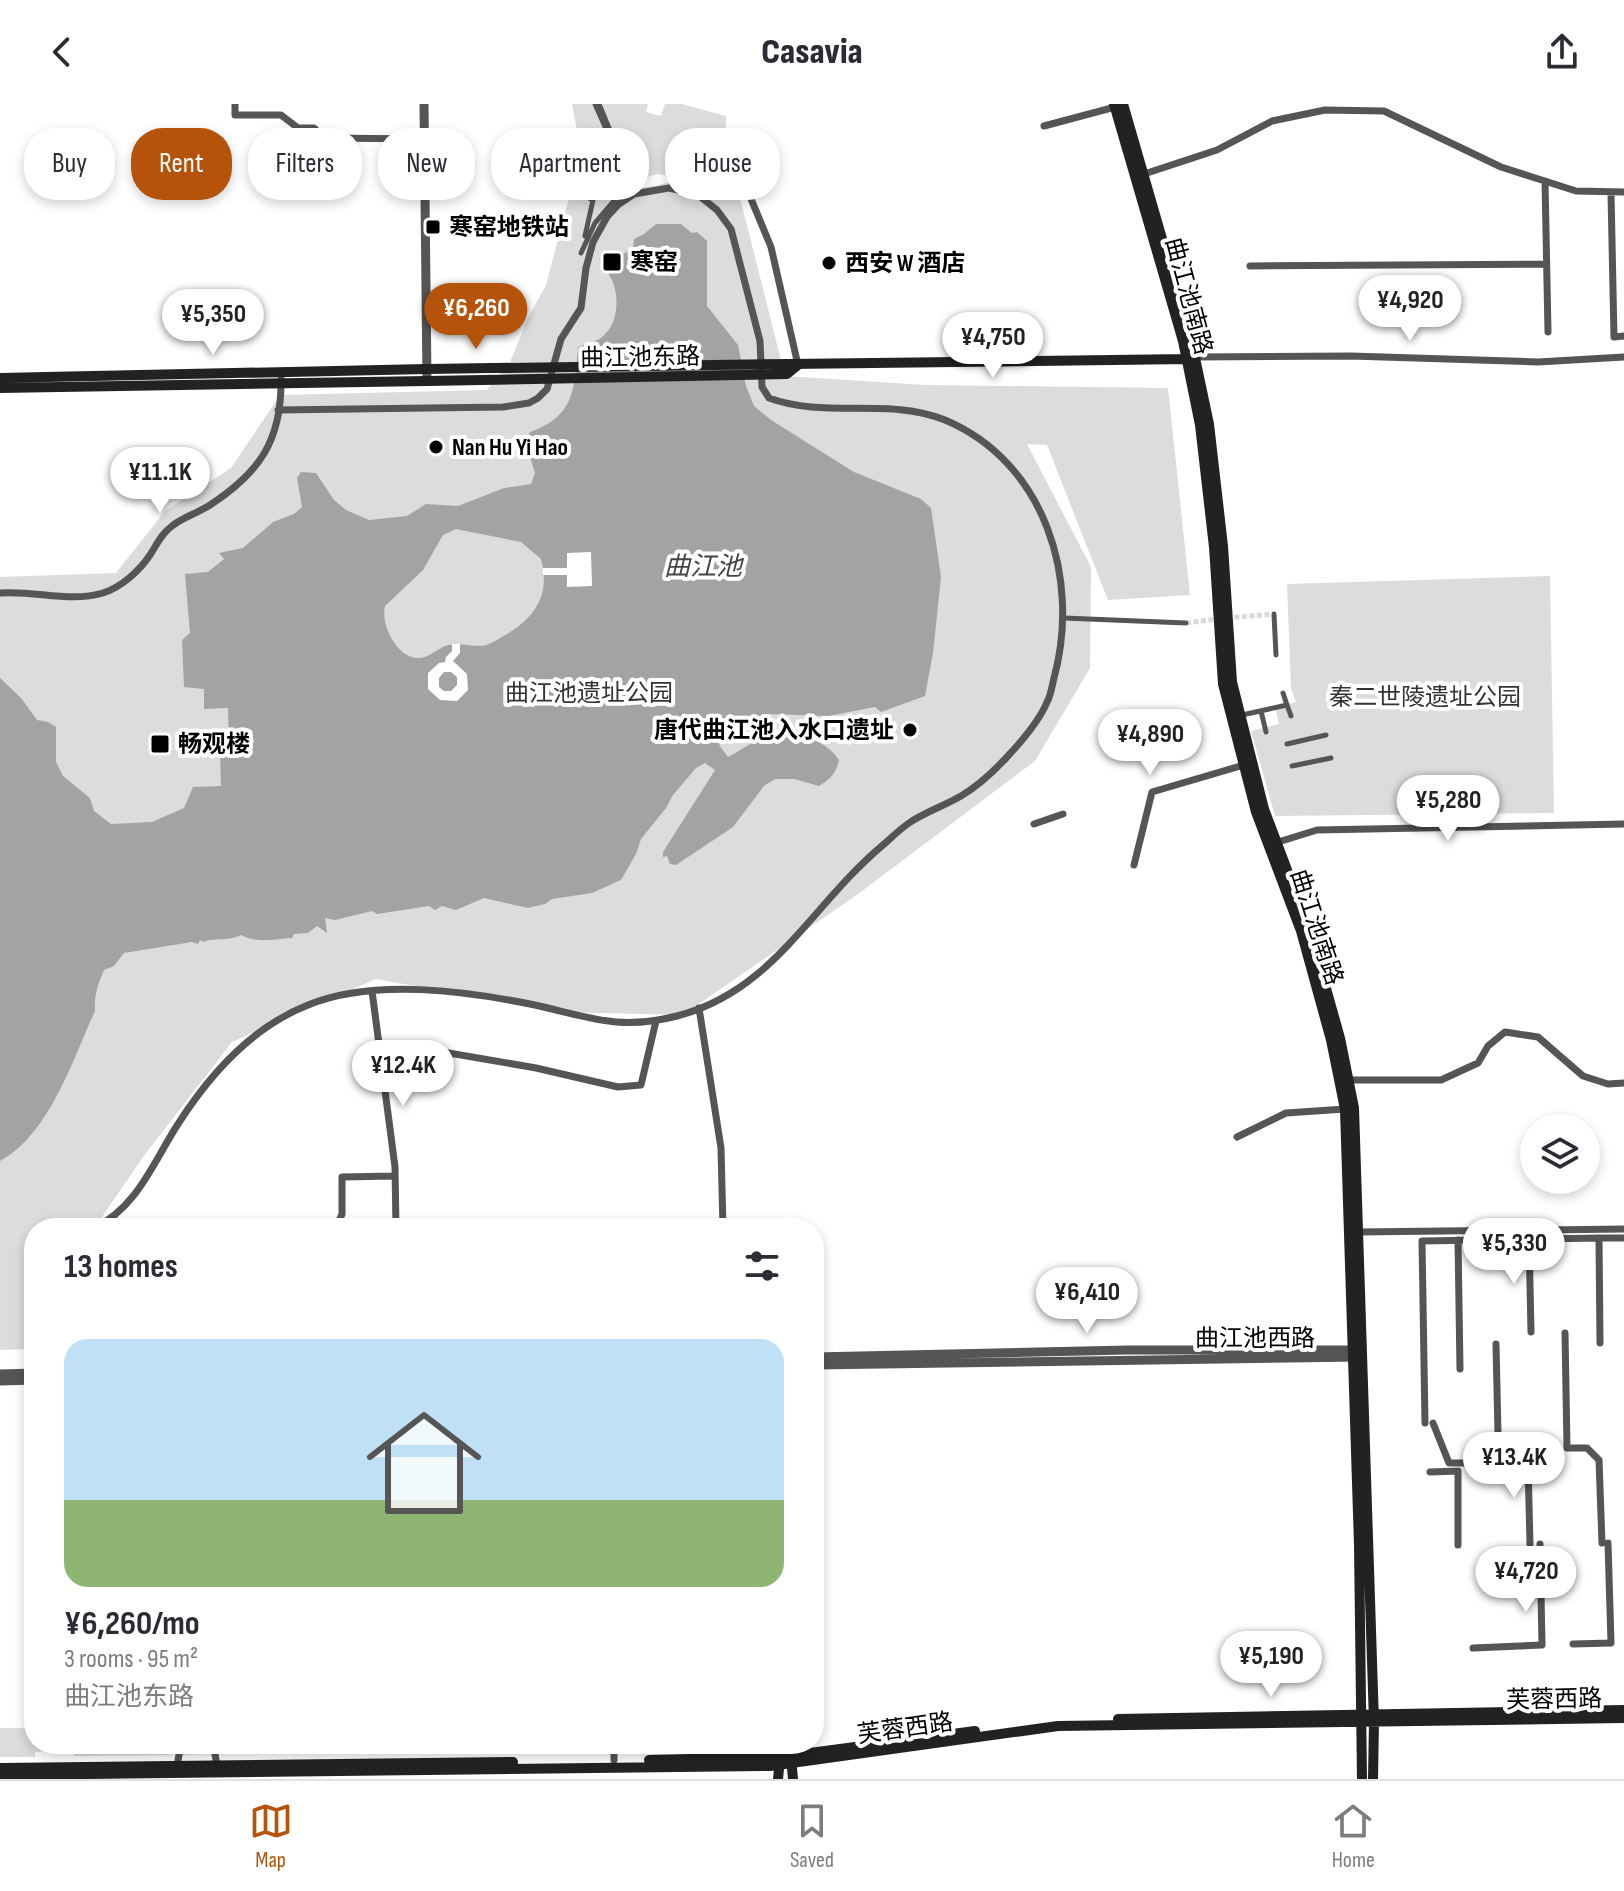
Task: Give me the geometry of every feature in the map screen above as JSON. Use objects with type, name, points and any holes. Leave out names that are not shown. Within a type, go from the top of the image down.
[{"type":"main road","name":"曲江池南路","points":[[1117,105],[1140,175],[1209,424],[1223,546],[1232,682],[1273,843],[1331,1040],[1345,1109],[1357,1353],[1368,1718],[1362,1779]]},
{"type":"main road","name":"曲江池南路","points":[[1191,358],[1214,547],[1223,684],[1256,812],[1273,843],[1309,928],[1340,1038],[1354,1108],[1359,1232],[1357,1353]]},
{"type":"main road","name":"曲江池东路","points":[[0,388],[281,378],[427,369],[1191,358]]},
{"type":"main road","name":"曲江池东路","points":[[0,378],[427,381],[787,374],[793,365]]},
{"type":"main road","name":"芙蓉西路","points":[[1368,1718],[1624,1710]]},
{"type":"main road","points":[[1368,1718],[1373,1779]]},
{"type":"main road","name":"芙蓉西路","points":[[824,1751],[1058,1720],[1624,1718]]},
{"type":"main road","name":"芙蓉西路","points":[[0,1768],[217,1765],[461,1770],[614,1760],[787,1756]]},
{"type":"main road","name":"芙蓉西路","points":[[0,1775],[254,1776],[787,1756]]},
{"type":"main road","points":[[778,1779],[787,1756]]},
{"type":"main road","points":[[787,1756],[793,1779]]},
{"type":"street","points":[[235,104],[235,115],[281,115],[298,128],[314,128],[324,138],[378,139]]},
{"type":"street","points":[[424,104],[424,128]]},
{"type":"street","points":[[597,104],[614,140],[618,160],[612,186],[620,194],[595,223],[581,253],[593,200],[589,198],[593,177],[604,163],[610,138],[597,104]]},
{"type":"street","points":[[1044,126],[1117,105]]},
{"type":"street","points":[[1140,175],[1217,150],[1272,121],[1325,110],[1384,111],[1501,167],[1576,191],[1624,192]]},
{"type":"street","points":[[1545,181],[1548,332]]},
{"type":"street","points":[[109,1218],[136,1193],[186,1113],[239,1049],[285,1014],[335,996],[372,991],[488,997],[606,1023],[656,1021],[724,999],[749,983],[794,941],[863,862],[910,822],[965,794],[1007,757],[1047,702],[1060,656],[1063,586],[1046,523],[1031,492],[984,442],[952,424],[894,407],[812,408],[787,405],[769,398],[762,387],[760,341],[731,229],[717,210],[689,191],[669,188],[634,194],[619,204],[602,223],[586,268],[581,308],[561,339],[550,383],[538,398],[503,407],[278,410]]},
{"type":"street","points":[[1611,193],[1614,337],[1624,336]]},
{"type":"street","points":[[425,200],[427,381]]},
{"type":"street","points":[[751,200],[771,247],[793,365]]},
{"type":"street","points":[[1250,266],[1545,264]]},
{"type":"street","points":[[1613,291],[1624,290]]},
{"type":"street","points":[[1191,358],[1351,356],[1538,362],[1624,357]]},
{"type":"street","points":[[0,593],[85,598],[107,592],[125,582],[173,525],[211,504],[260,463],[278,410],[281,378]]},
{"type":"street","points":[[1274,614],[1276,655]]},
{"type":"street","points":[[1064,618],[1186,623]]},
{"type":"street","points":[[1283,693],[1291,716]]},
{"type":"street","points":[[1240,716],[1287,705]]},
{"type":"street","points":[[1261,711],[1266,732]]},
{"type":"street","points":[[1287,744],[1326,735]]},
{"type":"street","points":[[1292,766],[1331,758]]},
{"type":"street","points":[[1134,865],[1152,792],[1244,765]]},
{"type":"street","points":[[1034,824],[1063,814]]},
{"type":"street","points":[[1273,843],[1317,830],[1624,824]]},
{"type":"street","points":[[372,991],[395,1176],[396,1218]]},
{"type":"street","points":[[699,1008],[721,1148],[723,1218]]},
{"type":"street","points":[[381,1061],[420,1048],[536,1068],[618,1087],[641,1085],[656,1021]]},
{"type":"street","points":[[1348,1080],[1441,1080],[1478,1063],[1488,1046],[1505,1032],[1538,1037],[1583,1076],[1608,1084],[1624,1083]]},
{"type":"street","points":[[1237,1137],[1286,1113],[1345,1109]]},
{"type":"street","points":[[340,1218],[342,1177],[395,1176]]},
{"type":"street","points":[[1359,1232],[1624,1229]]},
{"type":"street","points":[[1599,1238],[1600,1343]]},
{"type":"street","points":[[1530,1544],[1528,1463],[1449,1463],[1429,1423],[1422,1241],[1624,1238]]},
{"type":"street","points":[[1529,1239],[1531,1332]]},
{"type":"street","points":[[1458,1240],[1460,1369]]},
{"type":"street","points":[[1565,1333],[1567,1448],[1587,1448],[1599,1460],[1611,1643],[1573,1644]]},
{"type":"street","points":[[1491,1463],[1498,1434],[1496,1344]]},
{"type":"street","name":"曲江池西路","points":[[824,1357],[1128,1350],[1357,1353]]},
{"type":"street","name":"曲江池西路","points":[[824,1365],[1357,1353]]},
{"type":"street","points":[[0,1374],[24,1373]]},
{"type":"street","points":[[0,1381],[24,1380]]},
{"type":"street","points":[[1430,1472],[1458,1471],[1458,1545]]},
{"type":"street","points":[[1473,1648],[1542,1645],[1540,1544]]},
{"type":"street","points":[[177,1766],[179,1754]]},
{"type":"street","points":[[215,1754],[217,1765]]},
{"type":"street","points":[[614,1754],[614,1760]]},
{"type":"green space","name":"曲江池遗址公园","points":[[572,104],[648,104],[646,112],[661,116],[665,104],[682,104],[726,116],[726,128],[665,128],[665,175],[649,176],[649,128],[576,128]]},
{"type":"green space","name":"曲江池遗址公园","points":[[665,183],[665,200],[741,200],[785,376],[925,385],[1168,388],[1190,595],[1108,600],[1047,445],[1027,444],[1091,567],[1090,668],[1035,761],[858,894],[683,1015],[559,1012],[376,979],[232,1042],[143,1157],[101,1218],[24,1218],[24,1349],[0,1350],[0,577],[116,573],[165,511],[231,468],[280,395],[487,390],[510,362],[546,285],[568,200],[649,200],[649,187]]},
{"type":"green space","name":"秦二世陵遗址公园","points":[[1550,576],[1554,813],[1275,816],[1251,731],[1279,724],[1275,707],[1296,702],[1291,688],[1287,584]]},
{"type":"green space","points":[[0,1728],[24,1728],[24,1754],[35,1754],[35,1757],[0,1757]]},
{"type":"green space","points":[[74,1754],[170,1754],[170,1755]]},
{"type":"water","name":"曲江池","points":[[656,224],[681,224],[707,241],[707,306],[738,345],[746,386],[754,406],[854,472],[921,499],[931,508],[941,577],[925,696],[881,712],[875,707],[828,716],[766,714],[744,724],[719,745],[728,757],[767,737],[790,735],[823,745],[839,760],[836,769],[819,786],[794,779],[775,779],[764,786],[733,827],[676,865],[670,864],[667,856],[663,857],[663,852],[715,770],[705,763],[696,768],[673,795],[641,839],[621,880],[592,893],[552,899],[528,908],[484,898],[456,910],[442,906],[435,910],[429,906],[377,914],[372,911],[335,920],[325,918],[327,933],[317,926],[308,933],[294,934],[292,938],[260,940],[241,935],[124,953],[114,966],[104,970],[97,990],[95,1011],[46,1115],[17,1149],[0,1161],[0,678],[21,698],[37,720],[56,727],[56,762],[63,776],[90,798],[94,811],[111,824],[152,822],[184,808],[193,787],[221,786],[220,752],[229,752],[228,708],[204,709],[204,689],[184,687],[182,640],[190,633],[185,574],[208,572],[224,559],[219,553],[243,548],[273,522],[294,514],[302,507],[297,478],[301,472],[316,473],[334,500],[346,510],[369,520],[407,516],[426,504],[458,506],[504,488],[531,484],[535,473],[526,444],[530,432],[545,426],[564,409],[573,389],[578,347],[602,337],[612,324],[616,298],[609,275],[612,266],[633,248],[634,239]],"holes":[[[456,529],[521,542],[541,559],[544,575],[539,601],[524,622],[487,645],[449,645],[420,658],[405,653],[392,640],[385,622],[385,606],[423,570],[443,535]]]},
{"type":"pier","points":[[591,552],[592,586],[567,587],[567,575],[543,575],[543,568],[567,568],[567,553]]},
{"type":"pier","points":[[452,644],[460,644],[460,653],[453,661],[467,674],[468,690],[457,701],[440,700],[428,689],[428,673],[439,663],[445,662],[452,651]],"holes":[[[444,672],[451,672],[457,677],[457,685],[451,691],[444,691],[439,687],[439,678]]]},
{"type":"tunnel","points":[[1227,618],[1274,614]]},
{"type":"tunnel","points":[[1186,623],[1217,619]]},
{"type":"place","name":"寒窑地铁站","points":[[433,227]]},
{"type":"place","name":"寒窑","points":[[612,262]]},
{"type":"place","name":"西安 W 酒店","points":[[829,263]]},
{"type":"place","name":"Nan Hu Yi Hao","points":[[436,447]]},
{"type":"place","name":"唐代曲江池入水口遗址","points":[[910,730]]},
{"type":"place","name":"畅观楼","points":[[160,744]]}]
